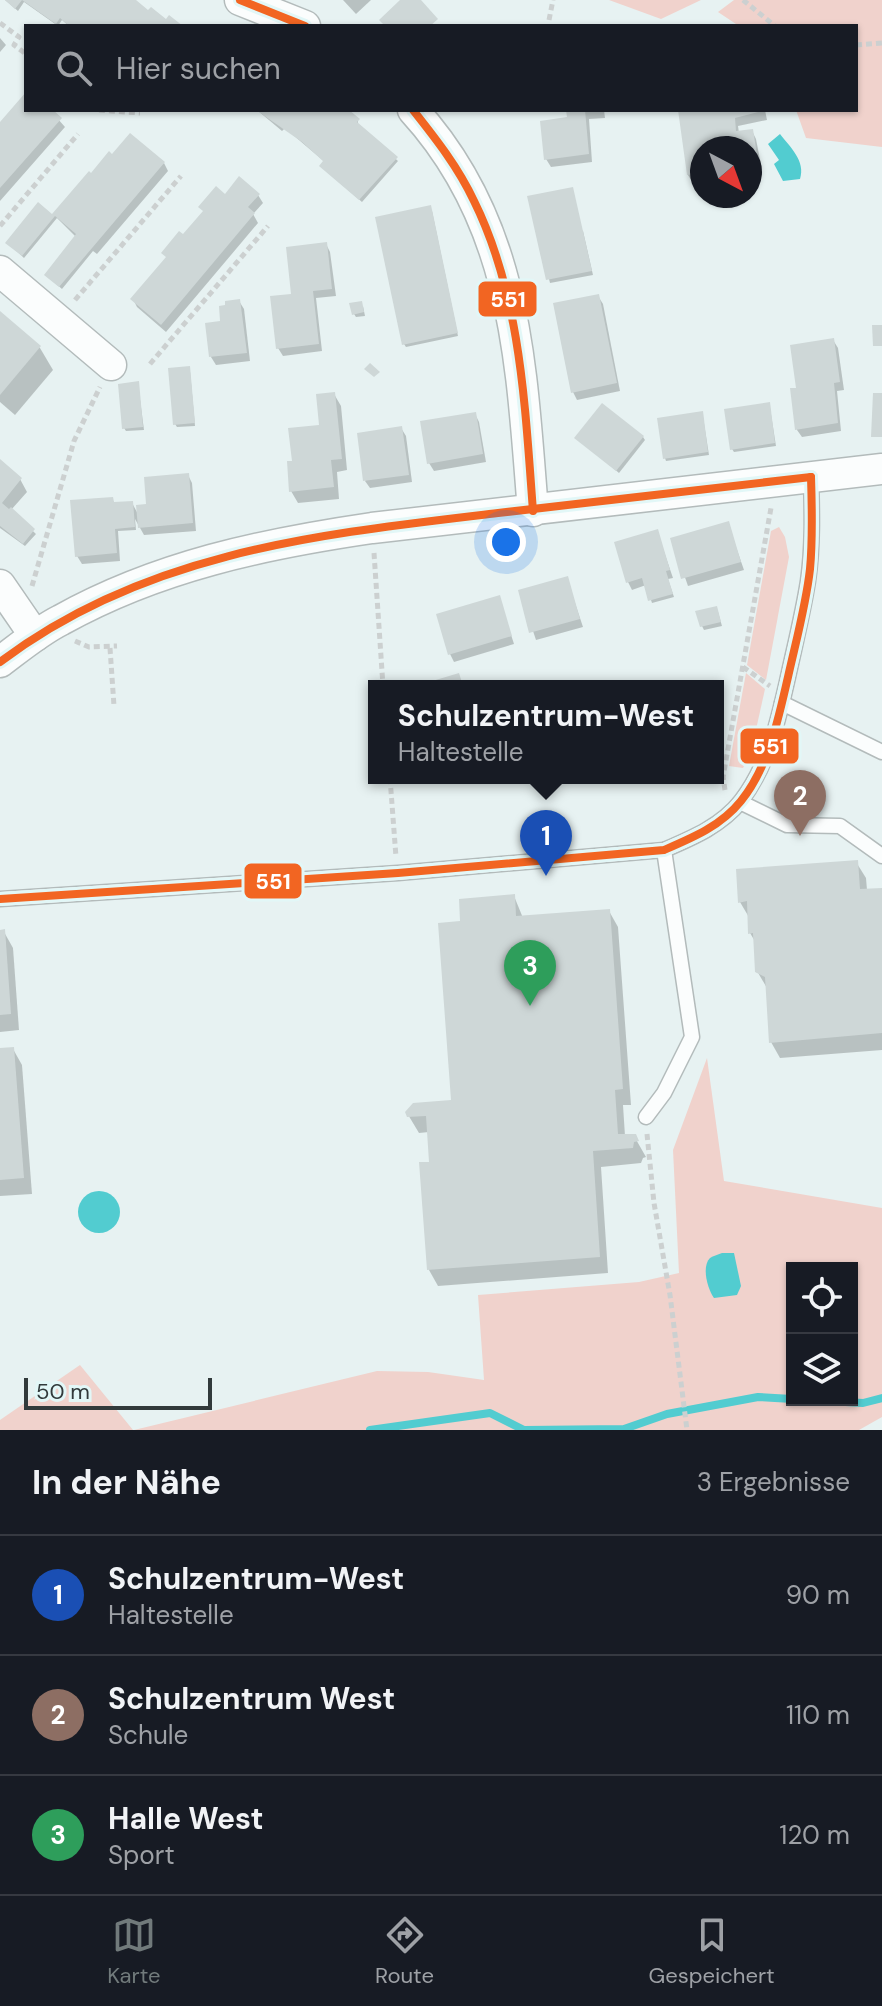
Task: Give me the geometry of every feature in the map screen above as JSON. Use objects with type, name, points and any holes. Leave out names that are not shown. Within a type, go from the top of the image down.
[{"type":"street","points":[[240,0],[300,24]]},
{"type":"street","points":[[415,112],[444,149],[469,190],[485,221],[502,269],[519,350],[533,511]]},
{"type":"street","points":[[0,271],[111,365]]},
{"type":"street","points":[[0,662],[29,627],[60,620],[139,582],[216,556],[308,537],[372,528],[882,469]]},
{"type":"street","points":[[0,585],[29,627]]},
{"type":"lane","points":[[0,899],[398,873],[664,850],[701,834],[740,802],[761,771],[774,739],[808,579],[811,477]]},
{"type":"lane","points":[[783,700],[882,752]]},
{"type":"lane","points":[[740,802],[787,825],[840,826],[882,856]]},
{"type":"lane","points":[[646,1117],[664,1093],[692,1037],[664,850]]},
{"type":"path","points":[[549,20],[553,0]]},
{"type":"path","points":[[743,0],[773,24]]},
{"type":"path","points":[[0,23],[19,37],[14,45],[24,52]]},
{"type":"path","points":[[858,45],[882,43]]},
{"type":"path","points":[[126,112],[140,113]]},
{"type":"path","points":[[0,226],[78,134]]},
{"type":"path","points":[[58,320],[181,176]]},
{"type":"path","points":[[150,364],[268,226]]},
{"type":"path","points":[[29,627],[74,441],[111,365]]},
{"type":"path","points":[[724,772],[776,481]]},
{"type":"path","points":[[372,528],[383,680]]},
{"type":"path","points":[[110,648],[114,706]]},
{"type":"path","points":[[743,667],[783,700]]},
{"type":"path","points":[[391,784],[398,873]]},
{"type":"path","points":[[724,784],[728,814]]},
{"type":"path","points":[[646,1117],[654,1203],[670,1295],[686,1428]]},
{"type":"shaded area","points":[[609,0],[701,0],[661,19]]},
{"type":"shaded area","points":[[734,0],[882,0],[882,147],[806,138],[797,112],[858,112],[858,24],[736,24],[718,12]]},
{"type":"shaded area","points":[[779,527],[785,537],[789,557],[766,680],[747,665],[771,531]]},
{"type":"shaded area","points":[[746,673],[765,689],[751,752],[743,768],[729,766]]},
{"type":"shaded area","points":[[707,1058],[724,1181],[882,1208],[882,1417],[859,1430],[134,1430],[377,1371],[428,1372],[484,1380],[478,1295],[639,1282],[679,1273],[673,1150]]},
{"type":"shaded area","points":[[80,1365],[133,1430],[0,1430],[0,1420]]},
{"type":"water","points":[[780,134],[799,160],[800,179],[783,181],[774,164],[779,160],[768,144]]},
{"type":"water","points":[[99,1191],[114,1197],[120,1212],[114,1227],[99,1233],[84,1227],[78,1212],[84,1197]]},
{"type":"water","points":[[722,1253],[734,1253],[741,1286],[737,1295],[714,1298],[706,1267],[710,1258]]},
{"type":"building","points":[[5,0],[22,0],[15,9]]},
{"type":"building","points":[[22,0],[136,0],[148,10],[151,7],[166,19],[169,15],[180,24],[67,24],[60,18],[56,24]]},
{"type":"building","points":[[400,0],[421,0],[438,19],[432,24],[383,24],[379,20]]},
{"type":"building","points":[[24,94],[24,112],[55,112],[62,118],[0,188],[0,122]]},
{"type":"building","points":[[259,112],[351,112],[360,119],[357,122],[398,157],[359,200],[319,166],[323,161]]},
{"type":"building","points":[[566,112],[585,112],[589,154],[544,160],[540,121],[567,117]]},
{"type":"building","points":[[678,112],[758,112],[735,118],[736,131],[753,129],[754,136],[690,136],[690,175],[687,175]]},
{"type":"building","points":[[130,133],[165,162],[59,287],[44,275],[76,234],[55,216],[22,256],[5,243],[38,202],[52,214],[89,171],[91,173],[109,151],[112,154]]},
{"type":"building","points":[[239,176],[260,194],[248,207],[255,213],[161,325],[130,299],[166,257],[161,253],[179,231],[183,234],[203,211],[198,207],[216,186],[225,194]]},
{"type":"building","points":[[573,187],[592,271],[546,280],[527,196]]},
{"type":"building","points":[[431,205],[458,333],[402,345],[375,217]]},
{"type":"building","points":[[327,242],[332,289],[313,291],[319,344],[276,349],[270,296],[291,294],[286,247]]},
{"type":"building","points":[[599,294],[617,383],[571,393],[553,303]]},
{"type":"building","points":[[240,299],[247,353],[209,357],[205,323],[220,321],[219,306],[225,305],[225,301]]},
{"type":"building","points":[[362,301],[364,312],[352,315],[349,303]]},
{"type":"building","points":[[0,311],[41,346],[0,395]]},
{"type":"building","points":[[872,325],[882,325],[882,346],[873,346]]},
{"type":"building","points":[[834,338],[840,382],[834,383],[838,423],[795,430],[790,388],[796,388],[790,345]]},
{"type":"building","points":[[370,363],[380,372],[374,377],[364,369]]},
{"type":"building","points":[[190,366],[195,423],[173,425],[168,368]]},
{"type":"building","points":[[139,381],[143,427],[122,429],[118,384]]},
{"type":"building","points":[[335,392],[342,459],[331,460],[334,487],[289,492],[287,461],[292,461],[288,428],[319,425],[316,394]]},
{"type":"building","points":[[873,393],[882,393],[882,437],[871,437]]},
{"type":"building","points":[[770,402],[775,443],[730,450],[724,409]]},
{"type":"building","points":[[602,403],[644,436],[616,471],[574,438]]},
{"type":"building","points":[[703,411],[708,452],[663,459],[657,418]]},
{"type":"building","points":[[476,412],[483,454],[427,464],[420,421]]},
{"type":"building","points":[[402,426],[409,475],[363,481],[357,433]]},
{"type":"building","points":[[0,459],[22,478],[2,503],[9,509],[11,507],[35,529],[23,544],[0,526]]},
{"type":"building","points":[[189,473],[193,523],[138,528],[136,505],[146,504],[144,477]]},
{"type":"building","points":[[113,497],[114,502],[133,501],[135,527],[115,529],[117,553],[75,557],[70,500]]},
{"type":"building","points":[[729,521],[741,562],[681,579],[670,538]]},
{"type":"building","points":[[658,529],[670,570],[666,571],[673,594],[648,601],[642,578],[626,583],[614,542]]},
{"type":"building","points":[[568,576],[580,619],[529,633],[518,590]]},
{"type":"building","points":[[500,595],[512,636],[448,655],[436,614]]},
{"type":"building","points":[[717,606],[721,622],[700,627],[695,611]]},
{"type":"building","points":[[459,673],[461,680],[436,680]]},
{"type":"building","points":[[858,860],[860,889],[882,888],[882,1033],[769,1043],[765,977],[755,972],[753,933],[748,934],[747,901],[738,903],[736,869]]},
{"type":"building","points":[[515,894],[516,916],[610,909],[623,1089],[615,1090],[618,1134],[636,1134],[639,1141],[634,1142],[633,1148],[593,1151],[600,1257],[427,1270],[419,1162],[429,1162],[426,1116],[407,1117],[405,1112],[413,1103],[451,1100],[438,923],[460,921],[459,899]]},
{"type":"building","points":[[5,929],[11,1014],[0,1015],[0,930]]},
{"type":"building","points":[[14,1047],[24,1178],[0,1180],[0,1048]]},
{"type":"waterway","points":[[370,1430],[490,1413],[524,1430],[624,1429],[667,1414],[758,1397],[786,1399]]},
{"type":"waterway","points":[[858,1403],[882,1398]]},
{"type":"transit line","name":"551","points":[[240,0],[300,24]]},
{"type":"transit line","name":"551","points":[[414,112],[468,189],[490,237],[502,275],[518,353],[533,511]]},
{"type":"transit line","name":"551","points":[[0,662],[56,625],[115,595],[175,572],[238,554],[366,530],[811,477]]},
{"type":"transit line","name":"551","points":[[0,899],[398,873],[664,850],[695,836],[733,810],[751,787],[766,758],[780,710],[808,582],[812,534],[811,477]]},
{"type":"place","name":"Schulzentrum West","points":[[800,836]]},
{"type":"place","name":"Schulzentrum-West","points":[[546,876]]},
{"type":"place","name":"Halle West","points":[[530,1006]]}]
